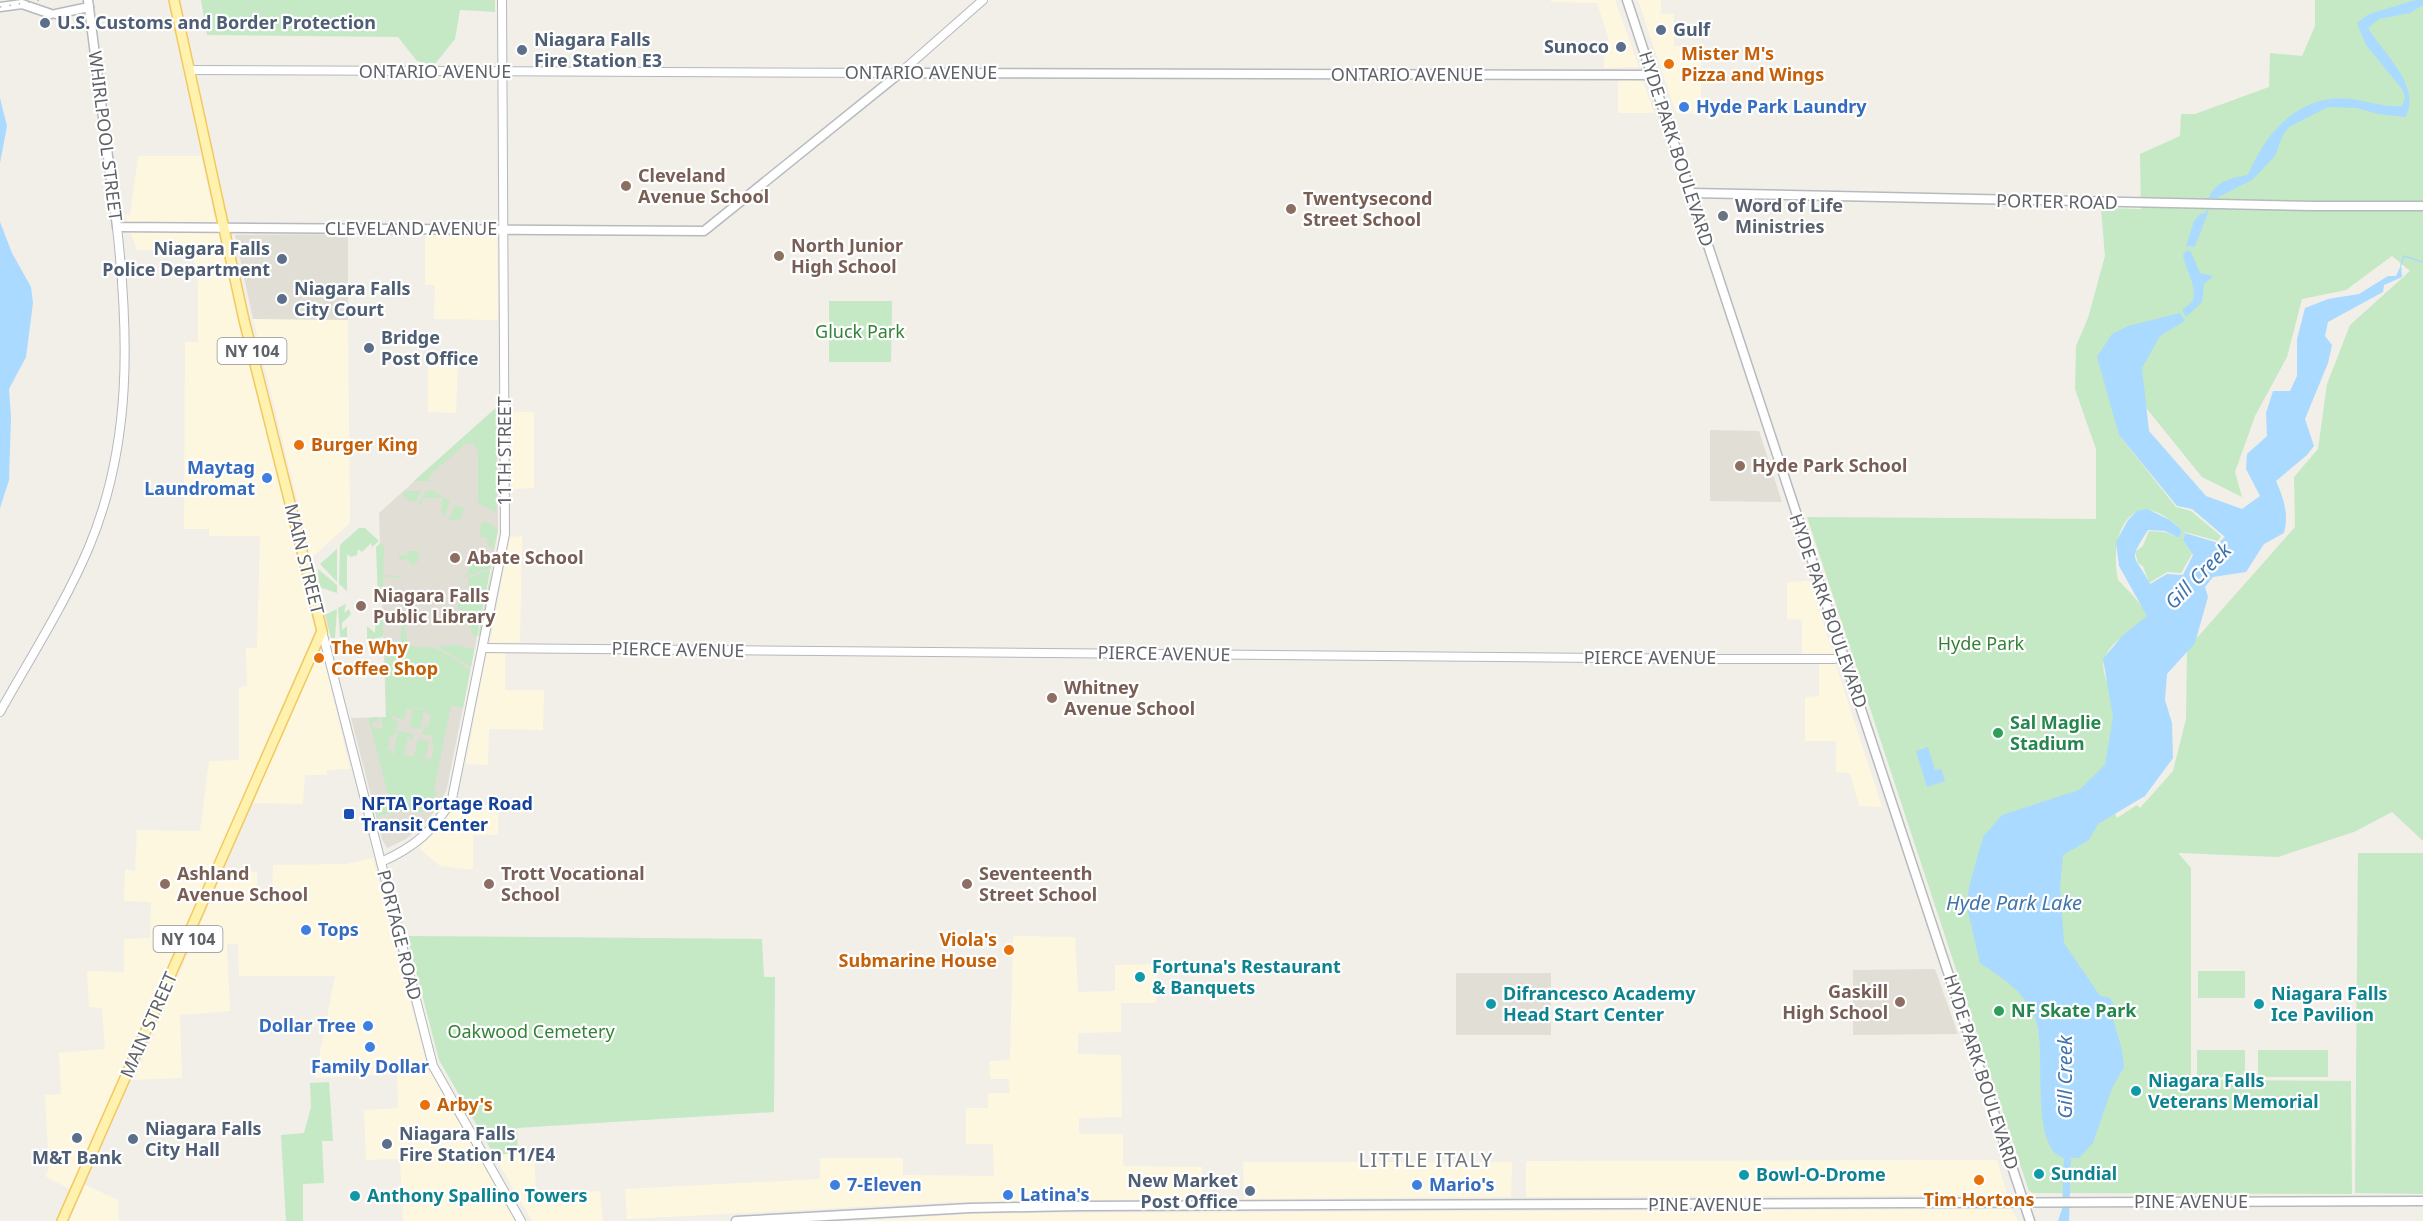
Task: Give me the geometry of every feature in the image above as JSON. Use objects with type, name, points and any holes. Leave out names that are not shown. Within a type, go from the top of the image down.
[{"type":"main road","name":"MAIN STREET","points":[[62,1221],[321,630],[244,320],[174,0]]},
{"type":"main road","name":"HYDE PARK BOULEVARD","points":[[1627,0],[2030,1221]]},
{"type":"main road","points":[[0,7],[21,2],[54,14],[88,4]]},
{"type":"main road","name":"WHIRLPOOL STREET","points":[[88,4],[117,227]]},
{"type":"main road","name":"ONTARIO AVENUE","points":[[900,73],[1653,75]]},
{"type":"main road","name":"CLEVELAND AVENUE","points":[[117,227],[704,231],[900,73]]},
{"type":"main road","name":"PORTER ROAD","points":[[1691,193],[2206,204],[2423,206]]},
{"type":"main road","name":"PINE AVENUE","points":[[735,1221],[970,1208],[1079,1206],[2423,1201]]},
{"type":"street","name":"11TH STREET","points":[[381,862],[418,842],[441,817],[452,799],[505,534],[502,0]]},
{"type":"street","points":[[900,73],[983,0]]},
{"type":"street","name":"ONTARIO AVENUE","points":[[189,70],[900,73]]},
{"type":"street","name":"WHIRLPOOL STREET","points":[[0,712],[76,575],[99,521],[113,470],[123,408],[126,359],[125,295],[117,227]]},
{"type":"street","name":"PORTAGE ROAD","points":[[321,630],[433,1066],[521,1221]]},
{"type":"street","name":"PIERCE AVENUE","points":[[483,648],[1731,659],[1834,659],[1844,655]]},
{"type":"shaded area","points":[[1551,0],[1615,0],[1639,67],[1604,68],[1605,41],[1609,40],[1597,3],[1551,2]]},
{"type":"shaded area","points":[[1638,0],[1661,0],[1661,14],[1674,14],[1674,46],[1701,46],[1701,114],[1676,113]]},
{"type":"shaded area","points":[[1618,78],[1642,78],[1654,113],[1618,113]]},
{"type":"shaded area","points":[[138,156],[201,156],[214,216],[220,216],[315,631],[71,1190],[45,1176],[49,1168],[45,1095],[61,1094],[59,1053],[105,1049],[102,1008],[89,1007],[87,971],[124,972],[124,939],[150,938],[151,902],[124,901],[125,869],[135,871],[137,830],[200,831],[209,761],[239,760],[239,688],[247,686],[246,648],[257,648],[260,536],[209,536],[209,529],[184,529],[185,342],[198,342],[198,285],[193,251],[137,250],[125,215],[130,215]]},
{"type":"shaded area","points":[[348,234],[348,320],[253,319],[235,235]]},
{"type":"shaded area","points":[[425,234],[497,235],[498,320],[434,319],[435,285],[425,285]]},
{"type":"shaded area","points":[[253,319],[348,320],[350,523],[311,558]]},
{"type":"shaded area","points":[[428,359],[458,359],[456,413],[428,412]]},
{"type":"shaded area","points":[[497,407],[498,531],[447,788],[439,806],[424,824],[406,839],[387,848],[382,839],[351,718],[386,717],[379,513]]},
{"type":"shaded area","points":[[511,412],[534,412],[534,488],[511,489]]},
{"type":"shaded area","name":"Hyde Park School","points":[[1710,430],[1759,431],[1782,502],[1710,501]]},
{"type":"shaded area","points":[[522,536],[520,642],[490,643],[510,537]]},
{"type":"shaded area","points":[[1810,581],[1833,654],[1802,654],[1802,620],[1787,619],[1787,582]]},
{"type":"shaded area","points":[[320,643],[350,769],[327,770],[327,775],[305,775],[303,804],[253,803]]},
{"type":"shaded area","points":[[487,651],[505,651],[505,690],[544,690],[543,730],[489,729],[488,765],[466,764]]},
{"type":"shaded area","points":[[1819,662],[1835,662],[1882,807],[1859,806],[1850,773],[1836,772],[1836,741],[1805,741],[1805,697],[1819,696]]},
{"type":"shaded area","points":[[455,805],[498,805],[498,835],[473,835],[473,870],[440,866],[419,848],[444,822]]},
{"type":"shaded area","points":[[373,858],[427,1066],[515,1221],[403,1221],[400,1159],[366,1160],[364,1110],[398,1108],[397,1074],[315,1078],[335,976],[239,976],[238,944],[227,944],[230,1011],[180,1015],[182,1078],[134,1080],[223,871],[257,872],[257,898],[272,899],[273,865],[346,864]]},
{"type":"shaded area","points":[[1013,936],[1075,937],[1078,992],[1115,991],[1115,965],[1157,964],[1156,1003],[1121,1003],[1121,1032],[1078,1033],[1078,1054],[1121,1055],[1122,1117],[1079,1118],[1079,1134],[1123,1134],[1123,1166],[1202,1167],[1202,1199],[954,1202],[627,1219],[625,1189],[820,1179],[820,1158],[903,1158],[903,1175],[994,1176],[993,1144],[966,1144],[966,1108],[988,1108],[988,1093],[1010,1093],[1009,1079],[990,1079],[989,1061],[1010,1060]]},
{"type":"shaded area","name":"Gaskill High School","points":[[1935,969],[1958,1034],[1853,1035],[1853,970]]},
{"type":"shaded area","points":[[1456,973],[1551,973],[1551,1035],[1456,1035]]},
{"type":"shaded area","points":[[534,1152],[536,1194],[600,1191],[603,1221],[532,1221],[494,1155]]},
{"type":"shaded area","points":[[1997,1160],[2007,1195],[1526,1197],[1526,1161]]},
{"type":"shaded area","points":[[1243,1162],[1512,1162],[1511,1197],[1244,1199]]},
{"type":"shaded area","points":[[85,1185],[118,1200],[119,1221],[69,1221]]},
{"type":"shaded area","points":[[2012,1209],[2018,1221],[857,1221],[971,1214],[1067,1213]]},
{"type":"green space","points":[[201,0],[495,0],[495,12],[460,10],[455,39],[434,65],[417,61],[398,37],[207,35]]},
{"type":"green space","name":"Hyde Park","points":[[2315,0],[2423,0],[2423,841],[2392,812],[2354,832],[2278,857],[2178,853],[2191,868],[2191,1080],[2351,1081],[2352,1194],[2033,1193],[2029,1191],[1807,517],[2096,519],[2096,449],[2075,389],[2076,346],[2088,318],[2105,256],[2101,208],[2141,209],[2140,154],[2180,136],[2181,114],[2195,114],[2269,87],[2270,53],[2302,56],[2315,26]],"holes":[[[2392,256],[2410,271],[2350,325],[2327,384],[2318,449],[2294,477],[2295,527],[2187,649],[2186,719],[2173,771],[2140,808],[2137,805],[2117,818],[2099,779],[2112,744],[2116,724],[2115,701],[2103,670],[2103,663],[2113,645],[2150,617],[2118,580],[2117,544],[2121,530],[2128,518],[2138,512],[2150,511],[2165,516],[2182,530],[2179,538],[2165,532],[2149,531],[2143,546],[2135,552],[2149,583],[2167,572],[2181,573],[2192,554],[2183,540],[2185,532],[2218,541],[2221,536],[2191,511],[2176,507],[2119,435],[2134,393],[2202,477],[2242,497],[2235,472],[2255,416],[2287,357],[2302,299],[2346,290]]]},
{"type":"green space","name":"Gluck Park","points":[[829,301],[892,301],[891,362],[829,362]]},
{"type":"green space","points":[[497,407],[496,512],[478,503],[478,450],[472,443],[464,445],[430,475],[429,481],[414,481]]},
{"type":"green space","points":[[431,490],[450,501],[445,515],[442,516],[442,498],[422,498],[422,505],[418,504],[425,492]]},
{"type":"green space","points":[[405,491],[421,491],[416,501],[411,502],[402,494]]},
{"type":"green space","points":[[455,505],[465,509],[460,519],[448,520]]},
{"type":"green space","points":[[485,521],[498,529],[494,549],[488,546],[487,537],[480,537],[481,524]]},
{"type":"green space","points":[[359,528],[365,528],[379,541],[372,547],[371,543],[362,552],[358,549],[357,555],[351,557],[347,554],[347,591],[339,584],[340,545]]},
{"type":"green space","points":[[380,543],[384,546],[383,594],[378,599],[376,547]]},
{"type":"green space","points":[[337,549],[337,582],[320,564]]},
{"type":"green space","points":[[407,551],[419,551],[418,561],[413,565],[407,559],[399,560],[399,555],[407,555]]},
{"type":"green space","points":[[471,556],[474,556],[474,564],[493,558],[491,568],[468,576],[457,577],[468,575]]},
{"type":"green space","points":[[494,558],[481,636],[478,636]]},
{"type":"green space","points":[[318,569],[337,585],[337,593],[319,587]]},
{"type":"green space","points":[[490,570],[475,637],[458,607],[458,596],[468,596],[468,578]]},
{"type":"green space","points":[[385,575],[402,578],[385,577]]},
{"type":"green space","points":[[402,578],[402,622],[405,623],[407,641],[410,645],[437,649],[470,670],[463,708],[451,705],[434,791],[437,793],[425,811],[415,813],[414,809],[378,816],[378,822],[374,806],[390,801],[369,720],[365,719],[378,717],[379,721],[372,722],[374,729],[383,728],[381,717],[386,717],[385,643],[401,641]],"holes":[[[412,707],[425,709],[425,713],[431,714],[428,728],[424,727],[422,734],[438,737],[433,737],[431,744],[434,745],[432,759],[427,758],[426,762],[413,758],[425,760],[429,741],[418,739],[414,756],[392,755],[392,751],[388,750],[390,736],[394,737],[395,730],[390,728],[397,729],[398,721],[392,719],[392,716],[404,720],[406,709],[411,710]]]},
{"type":"green space","points":[[346,604],[344,613],[349,609],[351,614],[342,623],[342,630],[347,626],[347,637],[340,637],[338,608]]},
{"type":"green space","points":[[337,609],[335,638],[331,638],[325,615]]},
{"type":"green space","points":[[376,612],[383,617],[383,637],[367,640],[367,626],[375,633]]},
{"type":"green space","points":[[455,645],[474,649],[471,667],[437,646]]},
{"type":"green space","points":[[413,708],[424,710],[421,729],[409,727]]},
{"type":"green space","points":[[397,730],[413,734],[412,740],[408,736],[404,756],[393,754],[397,735],[407,736],[396,734]]},
{"type":"green space","points":[[2358,853],[2423,853],[2423,1194],[2355,1193]]},
{"type":"green space","name":"Oakwood Cemetery","points":[[407,936],[762,939],[764,977],[775,977],[774,1112],[517,1128],[518,1153],[494,1155],[439,1060]]},
{"type":"green space","points":[[2198,971],[2245,971],[2245,998],[2198,998]]},
{"type":"green space","points":[[2197,1050],[2245,1050],[2245,1077],[2197,1077]]},
{"type":"green space","points":[[2258,1050],[2328,1050],[2328,1077],[2258,1077]]},
{"type":"green space","points":[[329,1082],[333,1141],[322,1141],[324,1183],[303,1184],[303,1221],[286,1221],[281,1135],[304,1133],[311,1107],[310,1083]]},
{"type":"water","points":[[2415,0],[2423,0],[2423,5],[2410,13],[2379,19],[2368,28],[2399,70],[2405,82],[2409,94],[2409,106],[2405,117],[2378,114],[2357,108],[2328,107],[2289,127],[2283,135],[2275,156],[2252,180],[2217,198],[2209,198],[2220,184],[2248,175],[2264,144],[2275,130],[2300,109],[2316,102],[2332,99],[2351,99],[2402,106],[2405,97],[2402,89],[2366,45],[2357,23],[2369,14]]},
{"type":"water","points":[[0,98],[7,126],[0,163]]},
{"type":"water","points":[[2208,213],[2194,247],[2186,246],[2194,221],[2200,214]]},
{"type":"water","points":[[0,222],[12,253],[31,287],[33,303],[26,357],[9,389],[11,417],[9,480],[0,508]]},
{"type":"water","points":[[2187,250],[2191,252],[2200,273],[2213,276],[2204,284],[2202,302],[2186,317],[2182,310],[2193,301],[2194,295],[2183,255]]},
{"type":"water","name":"Hyde Park Lake","points":[[2401,265],[2402,277],[2384,285],[2383,292],[2328,322],[2325,336],[2332,345],[2328,363],[2305,419],[2314,446],[2307,455],[2276,481],[2285,507],[2284,533],[2264,544],[2246,572],[2213,577],[2205,587],[2208,597],[2195,643],[2167,674],[2165,700],[2172,723],[2173,758],[2145,796],[2098,824],[2089,840],[2063,855],[2060,886],[2064,943],[2100,996],[2110,998],[2115,1006],[2111,1012],[2122,1050],[2124,1067],[2112,1088],[2093,1143],[2079,1158],[2071,1158],[2069,1221],[2058,1221],[2062,1209],[2064,1158],[2053,1150],[2046,1136],[2042,1117],[2039,1032],[2035,1018],[2025,1000],[2005,980],[1980,963],[1967,907],[1969,887],[1983,837],[2002,815],[2079,790],[2105,765],[2113,717],[2103,659],[2122,636],[2147,616],[2119,566],[2116,542],[2128,520],[2137,511],[2147,509],[2170,520],[2182,530],[2179,538],[2165,531],[2148,530],[2141,541],[2135,558],[2150,584],[2167,574],[2183,575],[2193,555],[2183,540],[2185,533],[2218,543],[2225,537],[2192,509],[2177,506],[2119,435],[2097,357],[2112,334],[2128,326],[2180,313],[2185,321],[2160,336],[2142,368],[2149,431],[2206,496],[2242,509],[2260,496],[2246,469],[2247,454],[2267,436],[2266,413],[2273,391],[2290,391],[2297,376],[2297,339],[2305,308],[2328,299],[2359,294],[2388,276],[2396,276]]},
{"type":"water","points":[[1928,747],[1935,770],[1941,769],[1945,781],[1927,787],[1916,751]]},
{"type":"waterway","name":"Gill Creek","points":[[2204,215],[2210,207]]},
{"type":"waterway","points":[[2401,265],[2404,256],[2423,262]]},
{"type":"railway","points":[[0,7],[41,0]]},
{"type":"place","name":"U.S. Customs and Border Protection","points":[[45,23]]},
{"type":"place","name":"Gulf","points":[[1661,30]]},
{"type":"place","name":"Sunoco","points":[[1621,47]]},
{"type":"place","name":"Niagara Falls Fire Station E3","points":[[522,50]]},
{"type":"place","name":"Mister M's Pizza and Wings","points":[[1669,64]]},
{"type":"place","name":"Hyde Park Laundry","points":[[1684,107]]},
{"type":"place","name":"Cleveland Avenue School","points":[[626,186]]},
{"type":"place","name":"Twentysecond Street School","points":[[1291,209]]},
{"type":"place","name":"Word of Life Ministries","points":[[1723,216]]},
{"type":"place","name":"North Junior High School","points":[[779,256]]},
{"type":"place","name":"Niagara Falls Police Department","points":[[282,259]]},
{"type":"place","name":"Niagara Falls City Court","points":[[282,299]]},
{"type":"place","name":"Bridge Post Office","points":[[369,348]]},
{"type":"place","name":"Burger King","points":[[299,445]]},
{"type":"place","name":"Hyde Park School","points":[[1740,466]]},
{"type":"place","name":"Maytag Laundromat","points":[[267,478]]},
{"type":"place","name":"Abate School","points":[[455,558]]},
{"type":"place","name":"Niagara Falls Public Library","points":[[361,606]]},
{"type":"place","name":"The Why Coffee Shop","points":[[319,658]]},
{"type":"place","name":"Whitney Avenue School","points":[[1052,698]]},
{"type":"place","name":"Sal Maglie Stadium","points":[[1998,733]]},
{"type":"place","name":"NFTA Portage Road Transit Center","points":[[349,814]]},
{"type":"place","name":"Ashland Avenue School","points":[[165,884]]},
{"type":"place","name":"Trott Vocational School","points":[[489,884]]},
{"type":"place","name":"Seventeenth Street School","points":[[967,884]]},
{"type":"place","name":"Tops","points":[[306,930]]},
{"type":"place","name":"Viola's Submarine House","points":[[1009,950]]},
{"type":"place","name":"Fortuna's Restaurant & Banquets","points":[[1140,977]]},
{"type":"place","name":"Gaskill High School","points":[[1900,1002]]},
{"type":"place","name":"Difrancesco Academy Head Start Center","points":[[1491,1004]]},
{"type":"place","name":"Niagara Falls Ice Pavilion","points":[[2259,1004]]},
{"type":"place","name":"NF Skate Park","points":[[1999,1011]]},
{"type":"place","name":"Dollar Tree","points":[[368,1026]]},
{"type":"place","name":"Family Dollar","points":[[370,1047]]},
{"type":"place","name":"Niagara Falls Veterans Memorial","points":[[2136,1091]]},
{"type":"place","name":"Arby's","points":[[425,1105]]},
{"type":"place","name":"M&T Bank","points":[[77,1138]]},
{"type":"place","name":"Niagara Falls City Hall","points":[[133,1139]]},
{"type":"place","name":"Niagara Falls Fire Station T1/E4","points":[[387,1144]]},
{"type":"place","name":"Sundial","points":[[2039,1174]]},
{"type":"place","name":"Bowl-O-Drome","points":[[1744,1175]]},
{"type":"place","name":"Tim Hortons","points":[[1979,1180]]},
{"type":"place","name":"7-Eleven","points":[[835,1185]]},
{"type":"place","name":"Mario's","points":[[1417,1185]]},
{"type":"place","name":"New Market Post Office","points":[[1250,1191]]},
{"type":"place","name":"Latina's","points":[[1008,1195]]},
{"type":"place","name":"Anthony Spallino Towers","points":[[355,1196]]},
{"type":"district","name":"LITTLE ITALY","points":[[1426,1160]]}]
